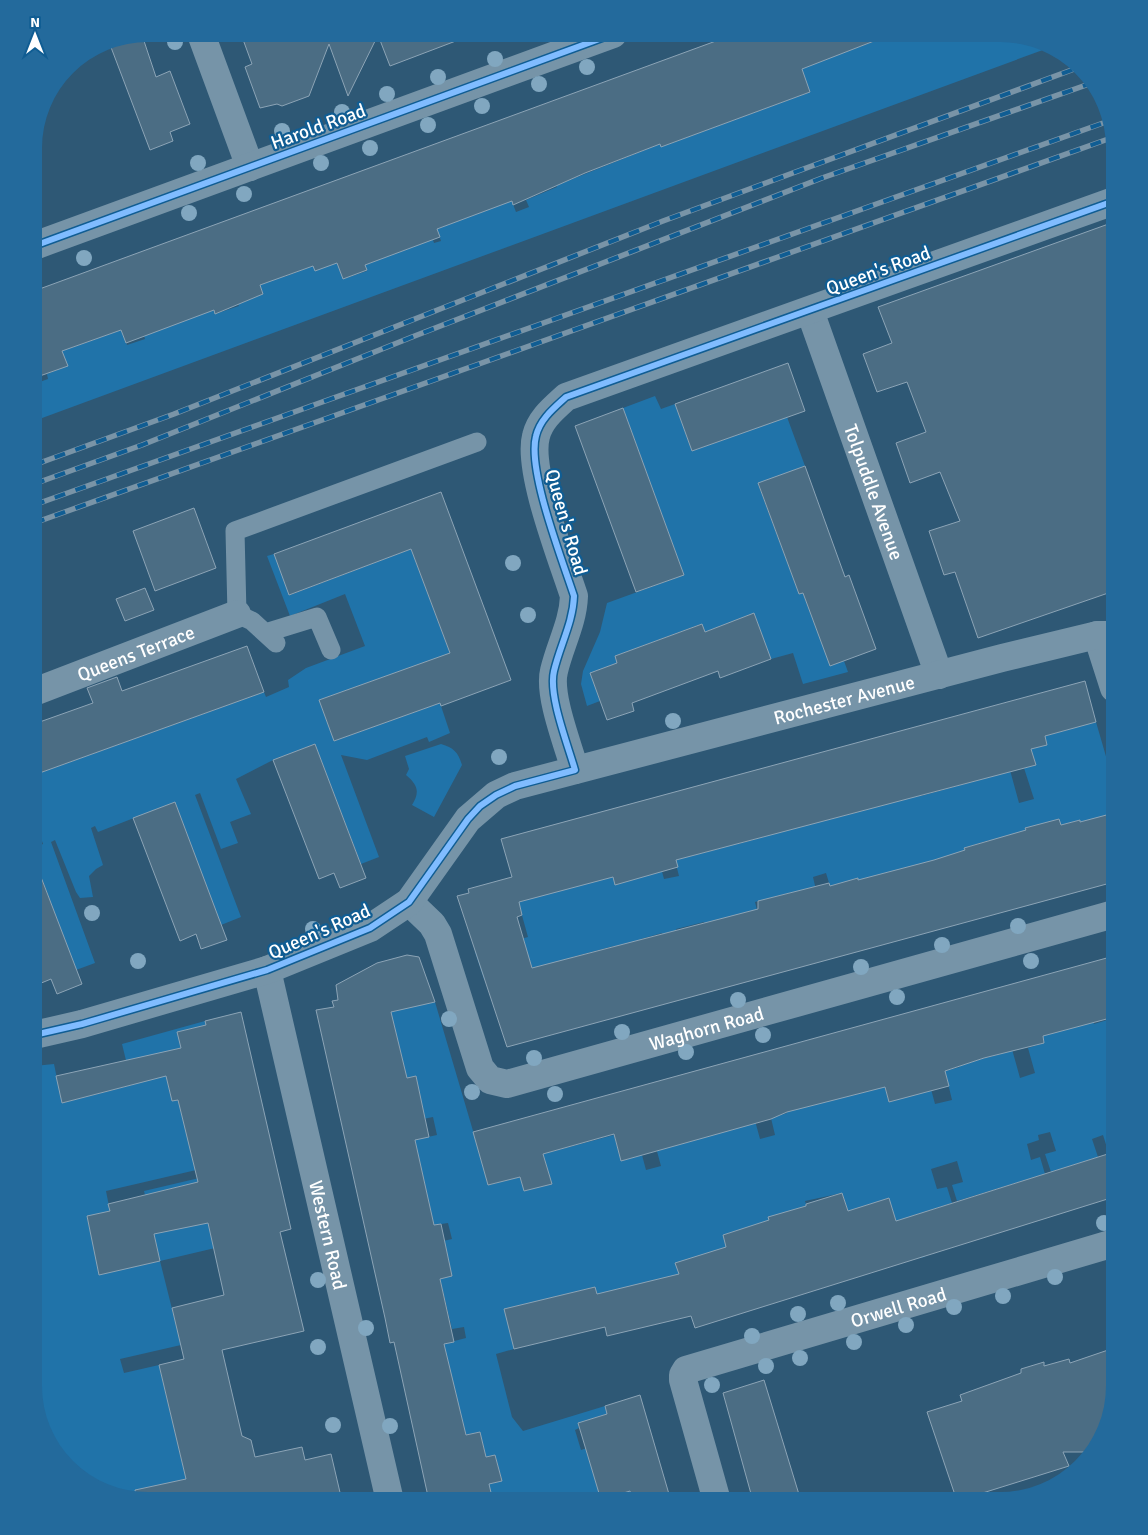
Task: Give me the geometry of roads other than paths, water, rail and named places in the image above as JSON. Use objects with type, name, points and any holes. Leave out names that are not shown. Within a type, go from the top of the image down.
[{"type":"street","points":[[204,42],[250,167]]},
{"type":"street","name":"Harold Road","points":[[43,243],[250,167],[572,42]]},
{"type":"street","name":"Queen's Road","points":[[42,1033],[82,1024],[267,970],[370,928],[409,902],[468,819],[480,806],[496,795],[515,786],[575,770],[554,695],[553,672],[573,611],[574,596],[542,496],[533,458],[536,435],[546,415],[566,397],[1106,204]]},
{"type":"street","name":"Tolpuddle Avenue","points":[[810,311],[939,675]]},
{"type":"street","name":"Queens Terrace","points":[[43,689],[237,614]]},
{"type":"street","name":"Rochester Avenue","points":[[575,770],[939,675],[1106,635]]},
{"type":"street","name":"Waghorn Road","points":[[409,902],[432,924],[438,934],[480,1068],[490,1080],[507,1084],[1106,916]]},
{"type":"street","name":"Western Road","points":[[267,970],[388,1492]]},
{"type":"street","name":"Orwell Road","points":[[715,1492],[683,1375],[686,1370],[1106,1245]]},
{"type":"lane","points":[[331,650],[318,616],[271,638],[252,621],[237,614],[235,532],[477,442]]},
{"type":"railway","points":[[43,462],[174,414],[663,221],[1070,70]]},
{"type":"railway","points":[[43,481],[142,445],[412,337],[822,178],[1084,86]]},
{"type":"railway","points":[[43,502],[1102,123]]},
{"type":"railway","points":[[43,520],[1105,140]]}]
